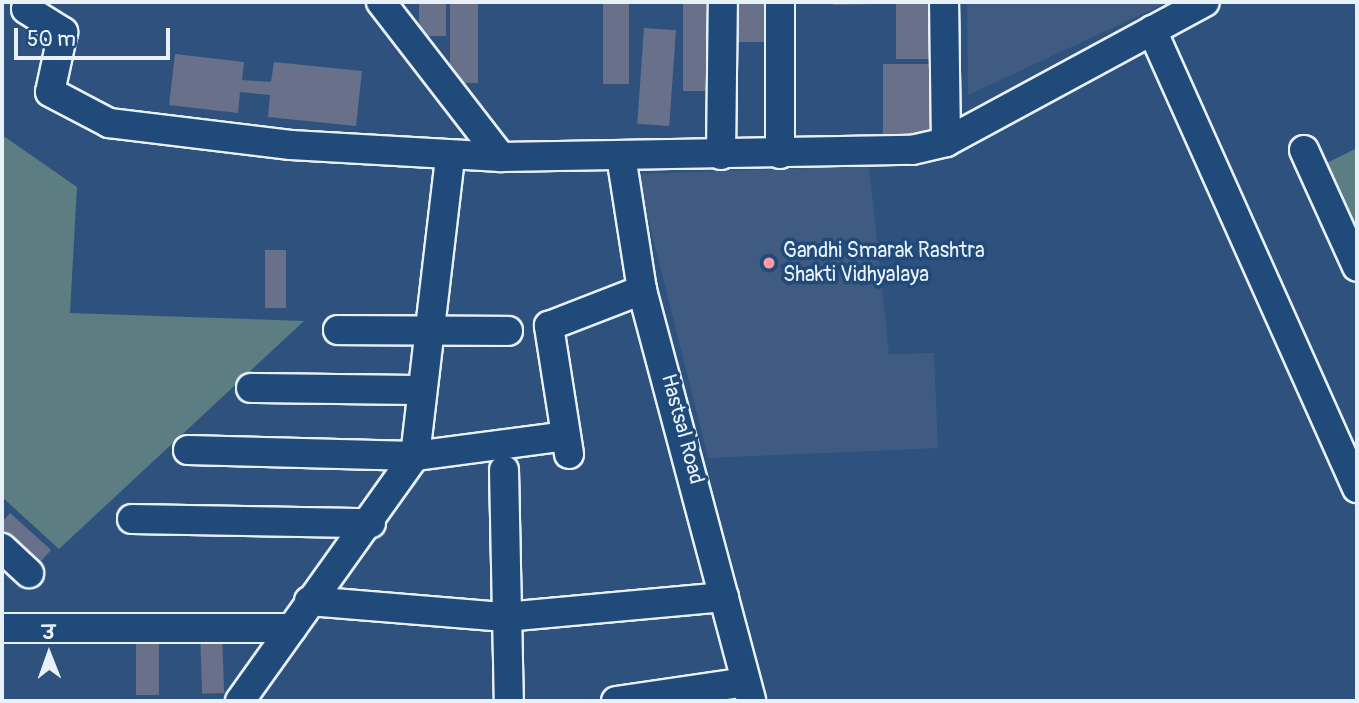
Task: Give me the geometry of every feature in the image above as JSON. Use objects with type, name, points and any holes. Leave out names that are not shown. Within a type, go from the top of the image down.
[{"type":"street","points":[[381,2],[501,157]]},
{"type":"street","points":[[721,155],[723,2]]},
{"type":"street","points":[[780,2],[780,154]]},
{"type":"street","points":[[944,2],[946,142]]},
{"type":"street","points":[[26,9],[63,32],[50,92],[109,123],[450,157],[501,157],[912,150],[946,142],[1205,2]]},
{"type":"street","points":[[1152,30],[1357,488]]},
{"type":"street","points":[[1304,150],[1357,267]]},
{"type":"street","name":"Hastsal Road","points":[[621,156],[642,290],[749,692]]},
{"type":"street","points":[[240,701],[309,601],[371,523],[415,456],[450,157]]},
{"type":"street","points":[[188,450],[415,456],[567,445],[549,326],[642,290]]},
{"type":"street","points":[[338,330],[508,331]]},
{"type":"street","points":[[251,388],[422,390]]},
{"type":"street","points":[[505,470],[505,617],[509,701]]},
{"type":"street","points":[[132,519],[371,523]]},
{"type":"street","points":[[2,548],[29,573]]},
{"type":"street","points":[[309,601],[505,617],[724,597]]},
{"type":"street","points":[[2,628],[292,628]]},
{"type":"street","points":[[616,701],[749,692]]},
{"type":"shaded area","points":[[967,2],[1168,2],[968,95]]},
{"type":"shaded area","name":"Gandhi Smarak Rashtra Shakti Vidhyalaya","points":[[869,166],[889,354],[934,353],[938,448],[708,458],[637,174]]},
{"type":"green space","points":[[2,135],[77,187],[70,313],[304,321],[59,549],[2,497]]},
{"type":"green space","points":[[1357,148],[1357,245],[1321,166]]},
{"type":"building","points":[[419,2],[446,2],[446,36],[419,36]]},
{"type":"building","points":[[450,2],[478,2],[478,83],[450,83]]},
{"type":"building","points":[[603,2],[629,2],[629,84],[603,84]]},
{"type":"building","points":[[683,2],[715,2],[715,91],[683,91]]},
{"type":"building","points":[[727,2],[778,2],[778,42],[727,42]]},
{"type":"building","points":[[833,2],[876,2],[876,4],[833,5]]},
{"type":"building","points":[[896,2],[934,2],[934,59],[896,59]]},
{"type":"building","points":[[644,28],[676,30],[669,126],[637,124]]},
{"type":"building","points":[[175,54],[244,62],[242,80],[271,82],[274,62],[362,71],[356,126],[268,117],[270,95],[240,92],[238,113],[169,105]]},
{"type":"building","points":[[883,64],[936,64],[936,140],[883,140]]},
{"type":"building","points":[[265,250],[286,250],[286,308],[265,308]]},
{"type":"building","points":[[10,513],[51,550],[35,568],[2,537],[2,522]]},
{"type":"building","points":[[222,631],[224,693],[202,694],[200,632]]},
{"type":"building","points":[[136,635],[159,635],[159,695],[136,695]]},
{"type":"place","name":"Gandhi Smarak Rashtra Shakti Vidhyalaya","points":[[769,263]]}]
